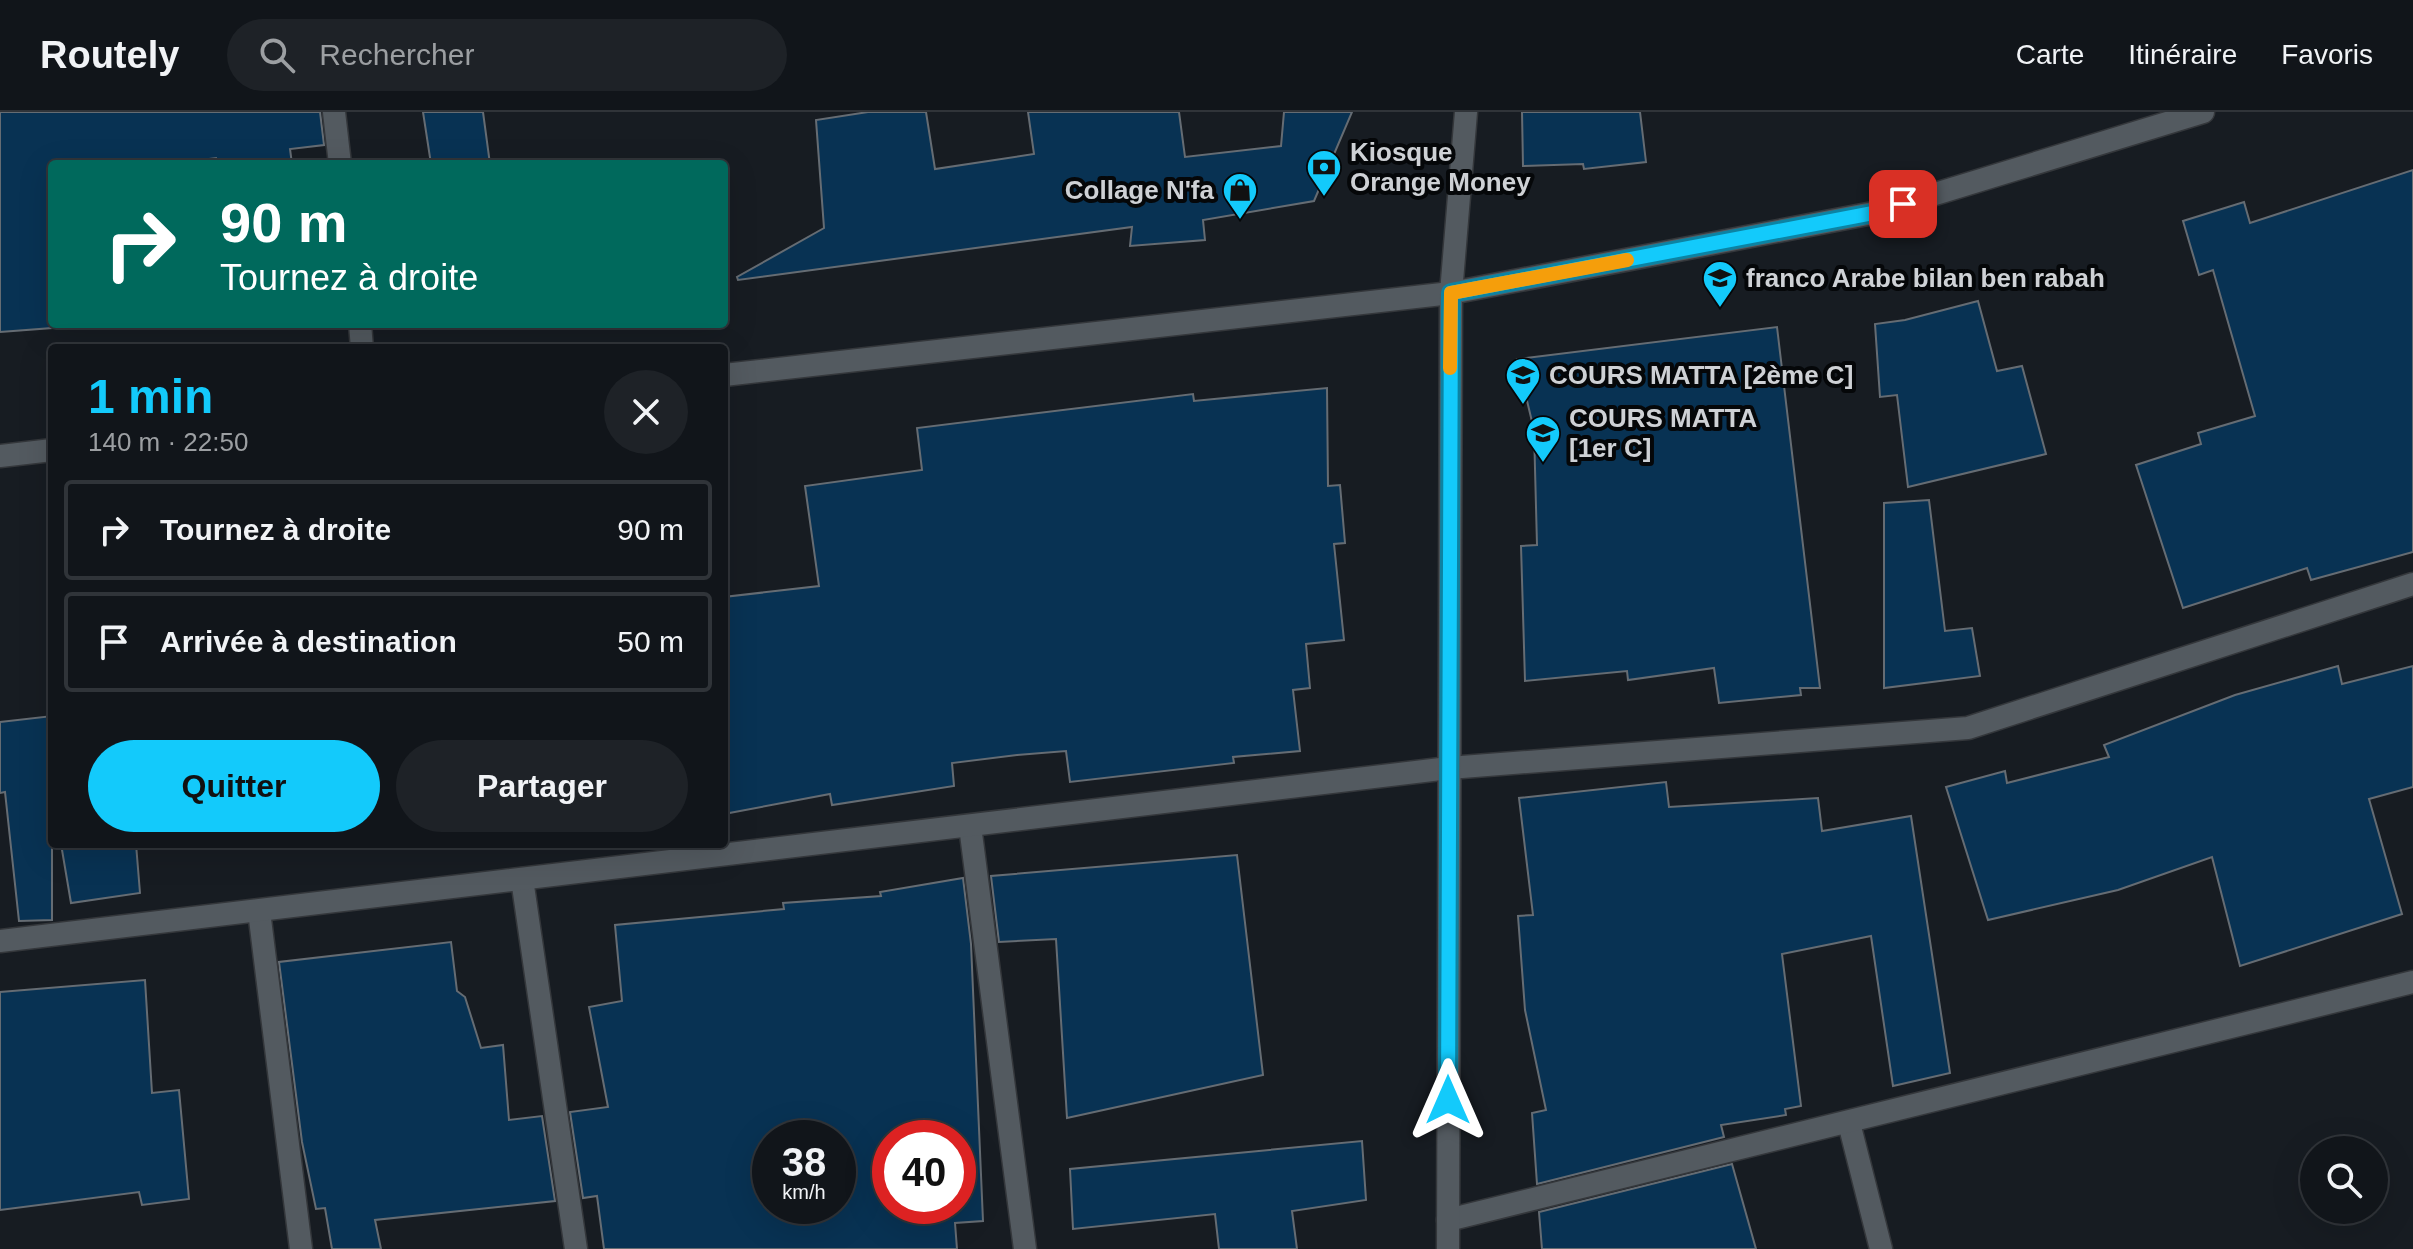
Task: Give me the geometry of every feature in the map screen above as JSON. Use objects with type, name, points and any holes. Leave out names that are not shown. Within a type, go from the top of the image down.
[{"type":"street","points":[[334,112],[340,160]]},
{"type":"street","points":[[1448,1249],[1451,293],[1466,112]]},
{"type":"street","points":[[728,375],[1451,293],[1873,213],[2203,112]]},
{"type":"street","points":[[0,456],[48,450]]},
{"type":"street","points":[[0,941],[1449,768],[1968,728],[2413,584]]},
{"type":"street","points":[[970,826],[1025,1249]]},
{"type":"street","points":[[522,879],[576,1249]]},
{"type":"street","points":[[259,911],[301,1249]]},
{"type":"street","points":[[1448,1220],[2413,982]]},
{"type":"street","points":[[1849,1123],[1881,1249]]},
{"type":"building","points":[[0,112],[320,112],[324,145],[290,149],[291,160],[48,160],[48,328],[52,328],[0,332]]},
{"type":"building","points":[[423,112],[483,112],[489,160],[430,160]]},
{"type":"building","points":[[868,112],[926,112],[935,169],[1034,154],[1028,112],[1179,112],[1185,157],[1281,146],[1284,112],[1352,112],[1314,201],[1203,220],[1205,240],[1130,246],[1132,227],[738,280],[737,277],[824,228],[816,120]]},
{"type":"building","points":[[1522,112],[1640,112],[1646,162],[1584,169],[1583,164],[1523,166]]},
{"type":"building","points":[[2413,170],[2413,552],[2311,580],[2307,568],[2183,608],[2136,465],[2201,444],[2198,433],[2255,416],[2213,270],[2199,275],[2183,221],[2244,202],[2250,223]]},
{"type":"building","points":[[1978,301],[1997,371],[2022,366],[2046,454],[1908,487],[1897,395],[1880,397],[1875,324],[1905,320]]},
{"type":"building","points":[[1777,327],[1820,688],[1800,688],[1801,695],[1719,703],[1714,668],[1628,680],[1627,671],[1525,681],[1521,546],[1537,545],[1534,430],[1517,359]]},
{"type":"building","points":[[1327,388],[1328,486],[1340,485],[1345,543],[1334,544],[1344,640],[1306,644],[1310,688],[1293,690],[1300,751],[1233,757],[1234,763],[1070,782],[1066,751],[1017,755],[952,763],[954,786],[832,805],[830,794],[728,813],[728,597],[819,586],[805,486],[922,470],[917,428],[1193,394],[1194,401]]},
{"type":"building","points":[[1929,500],[1945,631],[1972,628],[1980,676],[1884,688],[1884,503]]},
{"type":"building","points":[[2338,666],[2342,684],[2413,666],[2413,787],[2369,799],[2402,914],[2240,966],[2212,857],[2118,890],[1988,920],[1946,787],[2005,771],[2007,783],[2109,757],[2104,745],[2235,695]]},
{"type":"building","points":[[48,716],[48,848],[52,848],[52,920],[19,921],[5,792],[0,793],[0,722]]},
{"type":"building","points":[[1666,782],[1669,807],[1818,798],[1822,831],[1911,816],[1950,1073],[1893,1086],[1871,936],[1782,954],[1801,1106],[1785,1109],[1786,1115],[1721,1125],[1724,1137],[1537,1184],[1532,1113],[1546,1110],[1525,1010],[1518,916],[1533,915],[1519,798]]},
{"type":"building","points":[[62,848],[136,848],[140,893],[71,903]]},
{"type":"building","points":[[1237,855],[1263,1075],[1067,1118],[1056,939],[999,942],[991,876]]},
{"type":"building","points":[[963,878],[971,944],[983,1221],[976,1222],[976,1120],[872,1120],[872,1224],[955,1224],[957,1249],[604,1249],[597,1196],[583,1198],[570,1112],[608,1107],[589,1007],[622,1001],[615,925],[784,909],[783,903],[881,896],[880,892]]},
{"type":"building","points":[[451,942],[457,991],[465,997],[481,1048],[503,1045],[509,1120],[542,1116],[555,1201],[375,1220],[381,1249],[332,1249],[325,1208],[316,1209],[302,1142],[279,962]]},
{"type":"building","points":[[145,980],[152,1093],[179,1090],[189,1199],[142,1205],[139,1192],[0,1210],[0,992]]},
{"type":"building","points":[[1362,1141],[1366,1200],[1292,1211],[1297,1249],[1219,1249],[1215,1214],[1073,1229],[1070,1169]]},
{"type":"building","points":[[1732,1164],[1756,1249],[1542,1249],[1539,1212]]},
{"type":"slow traffic","points":[[1450,368],[1451,293],[1627,260]]},
{"type":"place","name":"Kiosque Orange Money","points":[[1324,198]]},
{"type":"place","name":"Collage N'fa","points":[[1240,221]]},
{"type":"place","name":"franco Arabe bilan ben rabah","points":[[1720,309]]},
{"type":"place","name":"COURS MATTA [2ème C]","points":[[1523,406]]},
{"type":"place","name":"COURS MATTA [1er C]","points":[[1543,464]]},
{"type":"route","points":[[1448,1100],[1451,293],[1873,213],[1903,204]]}]
